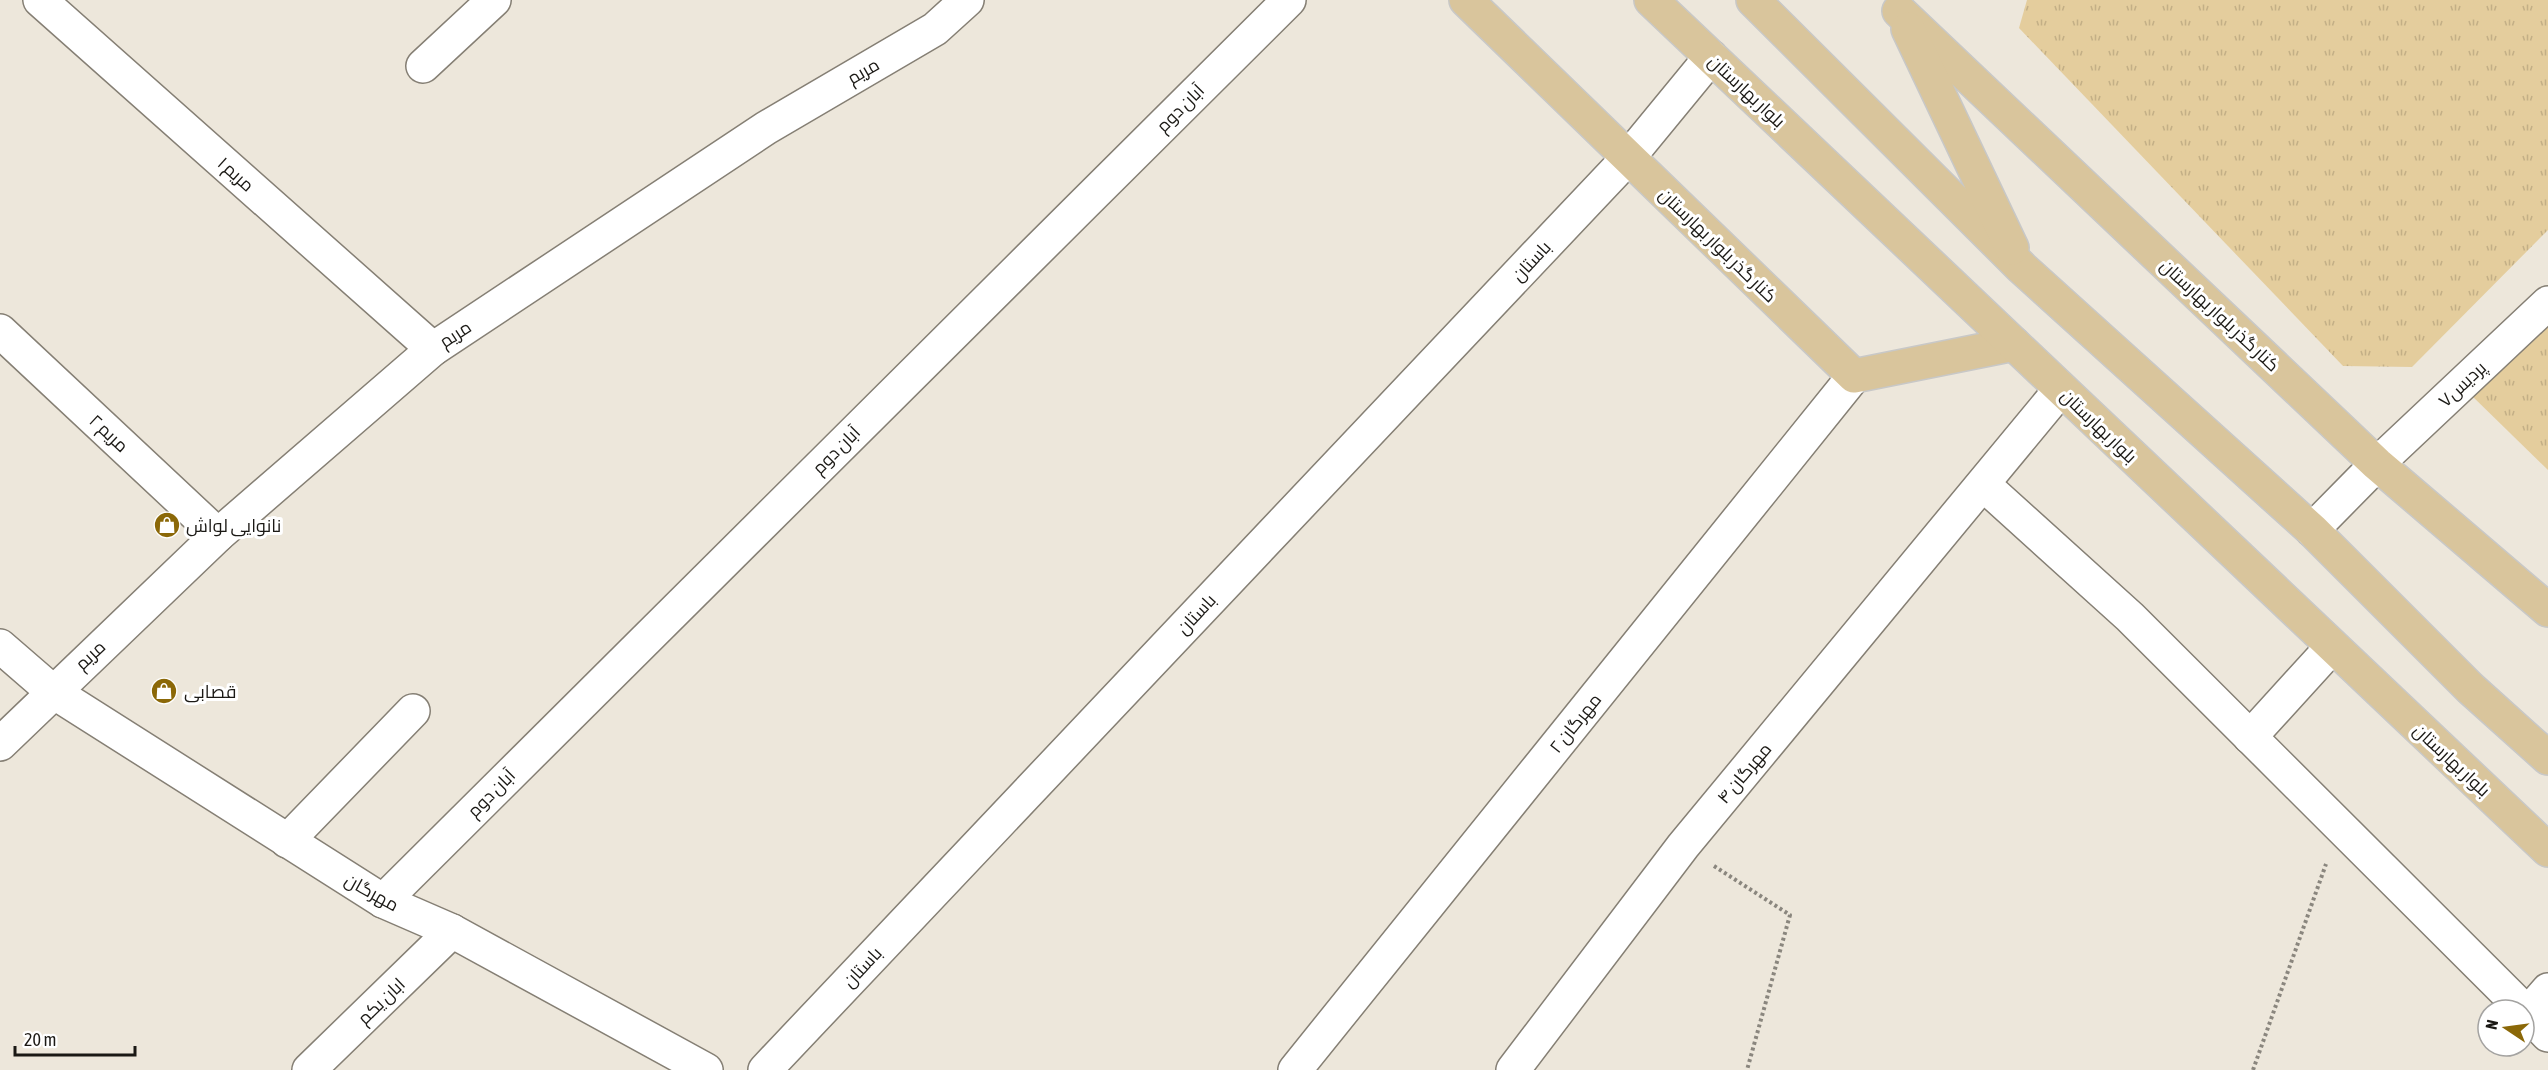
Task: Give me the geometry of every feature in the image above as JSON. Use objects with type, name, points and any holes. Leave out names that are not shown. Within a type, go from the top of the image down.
[{"type":"main road","name":"کنار گذر بلوار بهارستان","points":[[1466,0],[1854,376]]},
{"type":"main road","name":"بلوار بهارستان","points":[[1651,0],[2548,850]]},
{"type":"main road","points":[[1753,0],[2022,268],[2312,530],[2470,688],[2548,758]]},
{"type":"main road","name":"کنار گذر بلوار بهارستان","points":[[1901,4],[2022,268]]},
{"type":"main road","name":"کنار گذر بلوار بهارستان","points":[[1901,4],[2377,464],[2548,610]]},
{"type":"main road","points":[[1854,376],[2014,344]]},
{"type":"street","name":"مریم ۱","points":[[40,0],[433,349]]},
{"type":"street","points":[[423,66],[494,0]]},
{"type":"street","name":"مریم","points":[[0,744],[52,691],[218,535],[433,349],[766,128],[935,29],[967,0]]},
{"type":"street","name":"آبان دوم","points":[[383,901],[1289,0]]},
{"type":"street","name":"باستان","points":[[765,1070],[1628,158],[1711,57]]},
{"type":"street","name":"پردیس۷","points":[[2312,530],[2377,464],[2548,303]]},
{"type":"street","name":"مریم ۲","points":[[0,331],[218,535]]},
{"type":"street","name":"مهرگان ۲","points":[[1295,1070],[1854,376]]},
{"type":"street","name":"مهرگان ۴","points":[[1513,1070],[1683,846],[2061,389]]},
{"type":"street","points":[[1984,484],[2130,617],[2339,827],[2519,998]]},
{"type":"street","name":"مهرگان","points":[[0,646],[52,691],[383,901],[452,931],[706,1070]]},
{"type":"street","points":[[2250,737],[2332,647]]},
{"type":"street","points":[[287,842],[413,711]]},
{"type":"street","name":"ابان یکم","points":[[309,1070],[452,931]]},
{"type":"path","points":[[2253,1070],[2339,827]]},
{"type":"path","points":[[1683,846],[1790,915],[1747,1070]]},
{"type":"green space","points":[[2027,0],[2548,0],[2548,230],[2412,367],[2343,366],[2019,28]]},
{"type":"green space","points":[[2548,320],[2548,470],[2469,393]]},
{"type":"place","name":"نانوایی لواش","points":[[167,525]]},
{"type":"place","name":"قصابی","points":[[164,691]]}]
